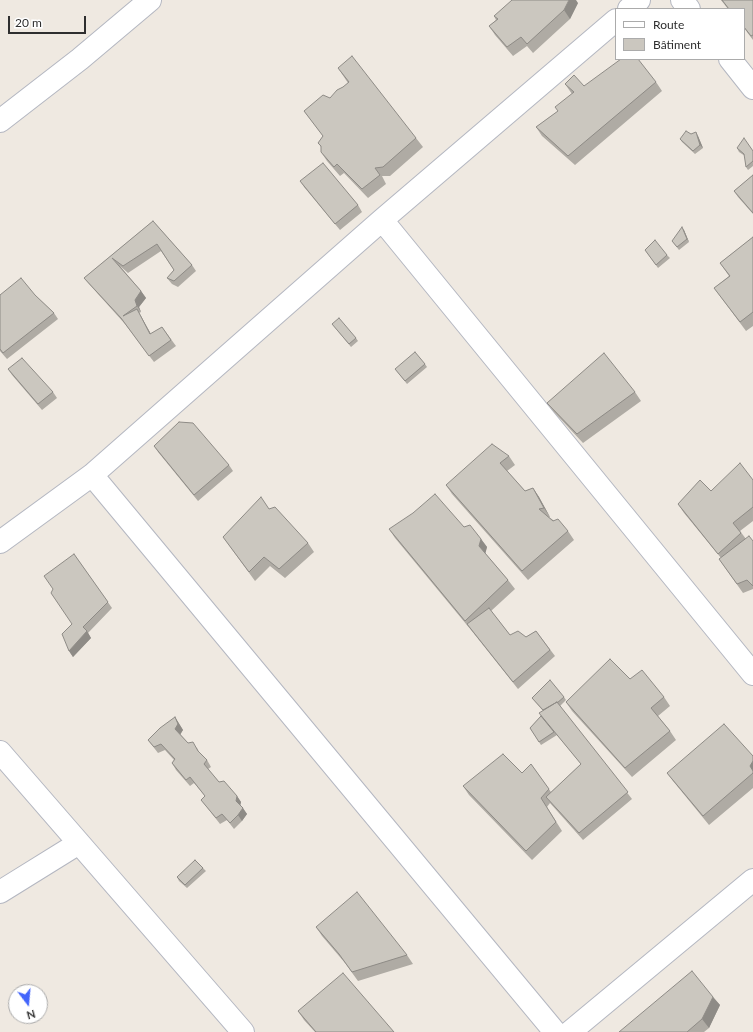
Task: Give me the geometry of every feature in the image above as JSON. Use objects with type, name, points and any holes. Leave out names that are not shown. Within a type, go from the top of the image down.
[{"type":"street","points":[[0,121],[80,59],[150,0]]},
{"type":"street","points":[[630,8],[639,0]]},
{"type":"street","points":[[682,0],[688,8]]},
{"type":"street","points":[[0,542],[92,475],[382,220],[615,21]]},
{"type":"street","points":[[731,60],[753,88]]},
{"type":"street","points":[[382,220],[753,674]]},
{"type":"street","points":[[92,475],[555,1032]]},
{"type":"street","points":[[0,752],[243,1032]]},
{"type":"street","points":[[0,892],[79,843]]},
{"type":"street","points":[[570,1032],[753,880]]},
{"type":"building","points":[[512,0],[569,0],[564,10],[527,44],[521,37],[507,47],[489,26],[498,19],[494,16]]},
{"type":"building","points":[[722,0],[753,0],[753,35],[751,36],[745,28],[745,8],[728,8]]},
{"type":"building","points":[[352,56],[416,138],[383,167],[375,168],[380,175],[362,189],[337,164],[334,167],[321,152],[321,146],[318,143],[323,136],[304,111],[323,95],[330,98],[337,90],[349,82],[338,68]]},
{"type":"building","points":[[620,60],[639,60],[656,82],[568,156],[536,127],[558,111],[555,107],[574,92],[565,84],[574,75],[584,86]]},
{"type":"building","points":[[686,131],[691,134],[696,132],[700,145],[693,151],[680,139]]},
{"type":"building","points":[[744,138],[753,151],[753,161],[746,167],[744,154],[737,148]]},
{"type":"building","points":[[323,163],[358,205],[335,224],[300,181]]},
{"type":"building","points":[[753,175],[753,213],[734,191]]},
{"type":"building","points":[[153,221],[192,265],[174,281],[167,278],[174,270],[157,244],[123,266],[112,258],[141,291],[135,300],[137,306],[123,316],[137,309],[150,334],[162,327],[171,340],[149,356],[121,318],[84,278]]},
{"type":"building","points":[[682,227],[687,239],[677,247],[672,241]]},
{"type":"building","points":[[753,237],[753,312],[740,322],[714,288],[730,276],[720,263]]},
{"type":"building","points":[[655,240],[667,255],[656,265],[645,250]]},
{"type":"building","points":[[21,278],[35,295],[54,313],[3,353],[0,349],[0,295]]},
{"type":"building","points":[[339,318],[356,338],[349,344],[332,324]]},
{"type":"building","points":[[415,352],[425,364],[405,381],[395,369]]},
{"type":"building","points":[[604,353],[635,392],[577,434],[547,403]]},
{"type":"building","points":[[22,358],[53,392],[38,404],[8,369]]},
{"type":"building","points":[[179,422],[193,423],[229,465],[194,495],[154,446]]},
{"type":"building","points":[[492,444],[509,456],[500,463],[525,491],[533,488],[544,508],[539,509],[553,521],[558,519],[568,531],[522,571],[446,485]]},
{"type":"building","points":[[740,463],[753,480],[753,507],[733,523],[741,533],[718,554],[678,504],[700,480],[711,491]]},
{"type":"building","points":[[435,494],[464,527],[470,525],[481,539],[479,546],[508,580],[465,621],[389,529],[413,513]]},
{"type":"building","points":[[261,497],[269,509],[275,507],[308,543],[279,569],[264,557],[249,572],[223,537]]},
{"type":"building","points":[[749,536],[753,541],[753,586],[747,580],[737,584],[719,559]]},
{"type":"building","points":[[74,554],[108,602],[83,627],[87,631],[69,651],[62,634],[72,624],[51,593],[53,589],[44,576]]},
{"type":"building","points":[[489,608],[510,635],[518,631],[526,637],[536,631],[550,650],[513,682],[467,624]]},
{"type":"building","points":[[610,659],[630,679],[642,670],[664,697],[651,708],[670,731],[625,768],[566,702]]},
{"type":"building","points":[[550,680],[564,697],[557,703],[543,710],[532,698]]},
{"type":"building","points":[[557,702],[628,792],[579,833],[546,797],[581,764],[539,713]]},
{"type":"building","points":[[541,716],[554,732],[539,742],[530,728]]},
{"type":"building","points":[[175,717],[178,724],[175,729],[188,743],[193,742],[198,751],[207,760],[204,764],[219,782],[224,781],[237,796],[236,801],[243,808],[230,823],[222,814],[216,818],[201,800],[205,796],[190,777],[186,780],[172,763],[175,759],[161,744],[154,747],[148,740],[160,728]]},
{"type":"building","points":[[724,724],[753,756],[753,761],[750,766],[753,773],[703,816],[667,773]]},
{"type":"building","points":[[503,754],[522,773],[531,764],[549,789],[541,798],[556,822],[526,851],[463,786]]},
{"type":"building","points":[[195,860],[203,868],[185,885],[177,877]]},
{"type":"building","points":[[357,892],[407,955],[352,972],[316,927]]},
{"type":"building","points":[[692,971],[713,997],[702,1019],[687,1032],[619,1032]]},
{"type":"building","points":[[343,973],[394,1032],[316,1032],[298,1011]]}]
